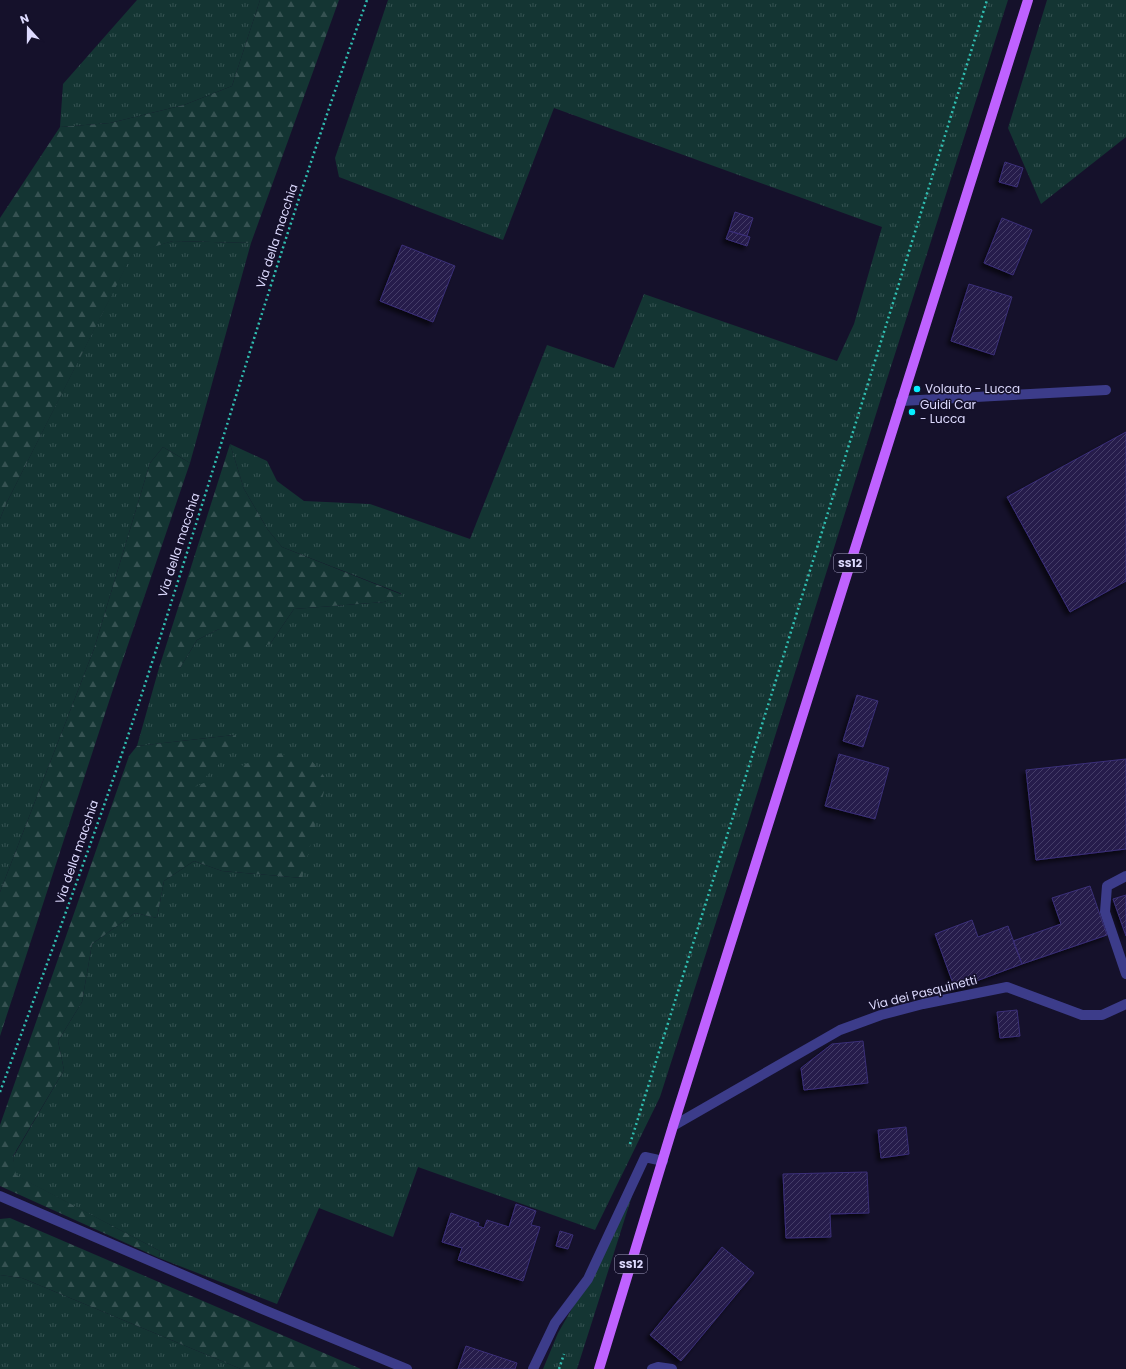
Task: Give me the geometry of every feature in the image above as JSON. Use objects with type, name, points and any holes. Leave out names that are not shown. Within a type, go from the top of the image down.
[{"type":"main road","name":"SS12","points":[[599,1369],[673,1126],[1028,0]]},
{"type":"street","points":[[901,401],[1106,390]]},
{"type":"street","points":[[1126,876],[1107,886],[1105,912],[1126,974]]},
{"type":"street","name":"Via dei Pasquinetti","points":[[673,1126],[840,1030],[881,1015],[923,1004],[1007,987],[1082,1014],[1102,1015],[1126,1004]]},
{"type":"street","points":[[533,1369],[556,1323],[588,1279],[645,1157],[663,1161]]},
{"type":"street","points":[[0,1196],[262,1309],[407,1369]]},
{"type":"street","points":[[652,1369],[658,1367],[672,1369]]},
{"type":"path","name":"Via della macchia","points":[[0,1092],[53,948],[132,722],[298,199],[367,0]]},
{"type":"path","points":[[629,1146],[779,673],[986,0]]},
{"type":"path","points":[[559,1369],[566,1346]]},
{"type":"green space","points":[[137,0],[260,0],[232,86],[184,105],[110,123],[60,127],[63,84]]},
{"type":"green space","points":[[260,0],[339,0],[251,243],[173,241],[133,253],[6,504],[0,519],[0,218],[60,127],[110,123],[184,105],[232,86]]},
{"type":"green space","points":[[388,0],[1008,0],[660,1097],[595,1230],[418,1167],[393,1237],[319,1208],[277,1304],[159,1258],[160,1251],[15,1175],[13,1157],[64,1070],[58,1041],[82,1002],[92,944],[135,913],[157,918],[164,881],[194,861],[222,871],[302,878],[193,788],[234,735],[137,746],[159,668],[180,668],[197,640],[219,629],[270,644],[294,609],[384,602],[402,594],[282,547],[268,530],[244,489],[230,444],[267,461],[277,481],[304,501],[370,504],[470,539],[547,345],[614,368],[644,294],[837,361],[854,324],[882,227],[554,108],[503,240],[339,177],[335,158]]},
{"type":"green space","points":[[1047,0],[1126,0],[1126,137],[1041,204],[1008,128]]},
{"type":"green space","points":[[173,241],[251,243],[190,463],[163,447],[150,463],[94,649],[0,892],[0,519],[6,504],[133,252]]},
{"type":"green space","points":[[230,444],[244,489],[268,530],[282,547],[403,595],[384,602],[294,609],[270,644],[245,651],[219,629],[197,640],[180,668],[159,668]]},
{"type":"green space","points":[[163,447],[190,463],[117,677],[0,1036],[0,892],[94,649],[150,463]]},
{"type":"green space","points":[[234,735],[242,742],[195,787],[272,752],[311,760],[327,780],[302,878],[222,871],[194,861],[164,881],[157,918],[135,913],[92,944],[82,1002],[58,1041],[64,1070],[13,1156],[16,1175],[160,1251],[159,1258],[0,1186],[0,1125],[129,756],[137,746]]},
{"type":"green space","points":[[631,1195],[632,1196],[577,1369],[543,1369],[558,1333],[598,1263]]},
{"type":"green space","points":[[10,1218],[361,1369],[241,1369],[22,1278],[0,1275],[0,1219]]},
{"type":"green space","points":[[0,1275],[22,1278],[241,1369],[0,1369]]},
{"type":"building","points":[[1005,162],[1023,168],[1017,187],[999,182]]},
{"type":"building","points":[[735,212],[753,218],[747,236],[729,231]]},
{"type":"building","points":[[1002,218],[1032,230],[1013,275],[984,263]]},
{"type":"building","points":[[729,231],[750,237],[747,246],[726,239]]},
{"type":"building","points":[[402,245],[455,266],[433,322],[380,301]]},
{"type":"building","points":[[969,284],[1012,297],[994,355],[951,341]]},
{"type":"building","points":[[1126,432],[1126,581],[1070,612],[1007,497]]},
{"type":"building","points":[[857,695],[878,701],[863,747],[843,741]]},
{"type":"building","points":[[839,754],[889,768],[875,819],[825,806]]},
{"type":"building","points":[[1126,759],[1126,849],[1036,860],[1026,770]]},
{"type":"building","points":[[1090,886],[1107,935],[1022,964],[1013,941],[1061,924],[1052,898]]},
{"type":"building","points":[[1126,895],[1126,936],[1113,899]]},
{"type":"building","points":[[972,920],[978,937],[1008,926],[1022,964],[955,989],[935,934]]},
{"type":"building","points":[[1017,1010],[1020,1036],[1000,1038],[997,1012]]},
{"type":"building","points":[[863,1041],[868,1083],[804,1090],[801,1068],[832,1044]]},
{"type":"building","points":[[906,1127],[909,1154],[881,1158],[878,1130]]},
{"type":"building","points":[[867,1172],[869,1213],[830,1214],[831,1237],[786,1238],[783,1174]]},
{"type":"building","points":[[516,1204],[536,1211],[531,1225],[540,1227],[523,1281],[458,1260],[462,1248],[442,1242],[451,1213],[479,1223],[478,1226],[484,1228],[487,1220],[509,1227]]},
{"type":"building","points":[[560,1231],[573,1235],[568,1249],[556,1246]]},
{"type":"building","points":[[722,1247],[754,1273],[681,1361],[650,1335]]},
{"type":"building","points":[[466,1346],[517,1363],[515,1369],[458,1369]]},
{"type":"place","name":"Volauto - Lucca","points":[[917,389]]},
{"type":"place","name":"Guidi Car - Lucca","points":[[912,412]]}]
